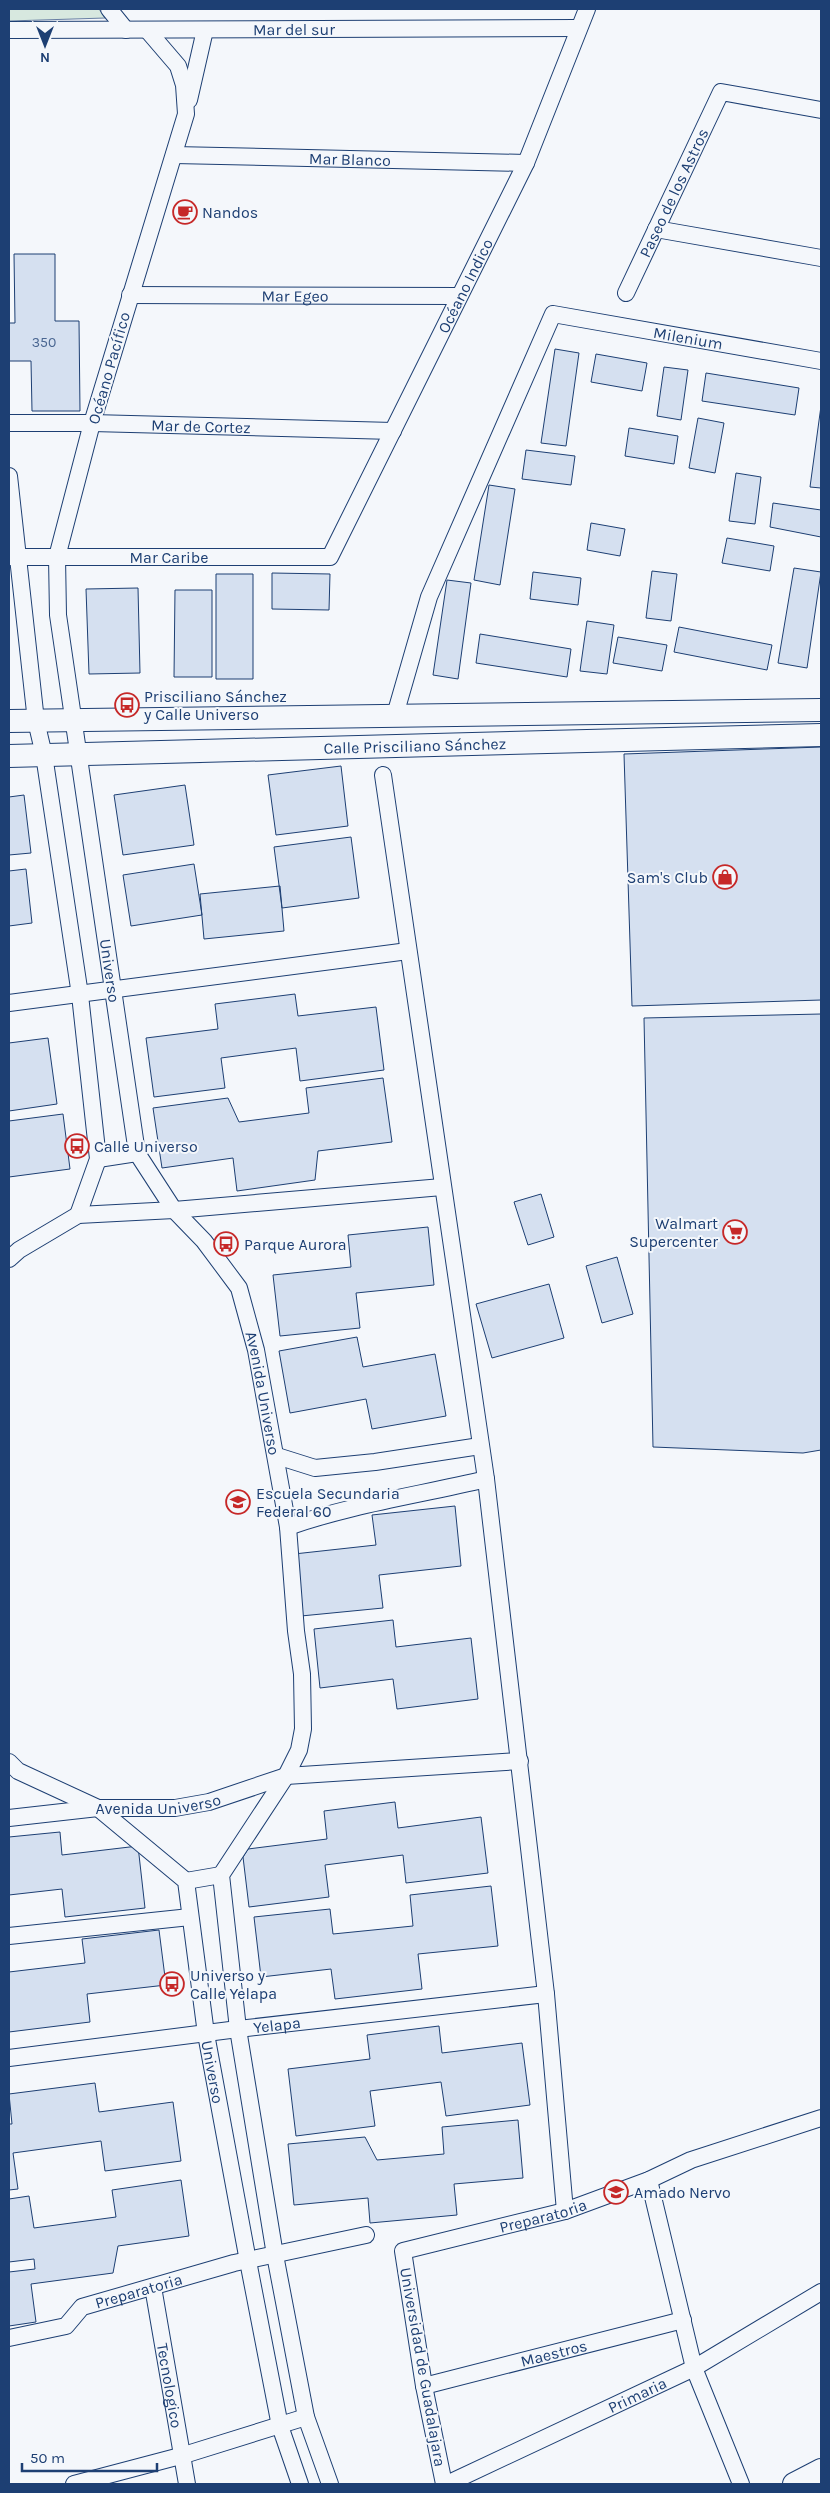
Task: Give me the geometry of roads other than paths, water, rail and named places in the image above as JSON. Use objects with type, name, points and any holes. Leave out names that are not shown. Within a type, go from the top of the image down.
[{"type":"main road","name":"Calle Prisciliano Sánchez","points":[[9,721],[821,710]]},
{"type":"main road","name":"Calle Prisciliano Sánchez","points":[[9,756],[821,735]]},
{"type":"main road","points":[[794,2484],[821,2470]]},
{"type":"street","points":[[110,9],[126,30]]},
{"type":"street","name":"Océano Indico","points":[[330,556],[526,163],[587,9]]},
{"type":"street","name":"Mar del sur","points":[[9,30],[578,28]]},
{"type":"street","points":[[186,114],[205,30]]},
{"type":"street","name":"Océano Pacífico","points":[[73,720],[58,615],[57,557],[92,423],[186,114],[184,84],[178,66],[148,31]]},
{"type":"street","name":"Paseo de los Astros","points":[[626,293],[721,92],[821,110]]},
{"type":"street","name":"Mar Blanco","points":[[174,155],[526,163]]},
{"type":"street","points":[[656,229],[821,258]]},
{"type":"street","name":"Mar Egeo","points":[[130,295],[459,296]]},
{"type":"street","name":"Milenium","points":[[395,715],[429,597],[553,314],[821,361]]},
{"type":"street","name":"Mar de Cortez","points":[[9,423],[92,423],[393,430]]},
{"type":"street","points":[[9,476],[13,557],[36,721],[44,755],[80,995],[98,1159],[78,1215]]},
{"type":"street","name":"Mar Caribe","points":[[13,557],[330,556]]},
{"type":"street","name":"Universo","points":[[73,720],[137,1152],[174,1210]]},
{"type":"street","points":[[383,775],[486,1478],[546,1994],[565,2211]]},
{"type":"street","points":[[9,1003],[408,951]]},
{"type":"street","points":[[98,1159],[137,1152]]},
{"type":"street","points":[[12,1252],[78,1215],[174,1210],[442,1187]]},
{"type":"street","name":"Avenida Universo","points":[[174,1210],[204,1241],[239,1288],[256,1350],[277,1456],[288,1527],[296,1630],[302,1674],[303,1729],[299,1750],[286,1776]]},
{"type":"street","points":[[277,1456],[315,1468],[375,1462],[480,1446]]},
{"type":"street","points":[[288,1527],[360,1505],[440,1490],[486,1478]]},
{"type":"street","name":"Avenida Universo","points":[[9,1762],[18,1771],[98,1808],[175,1808],[235,1794],[286,1776],[520,1761]]},
{"type":"street","points":[[9,1818],[98,1808],[186,1881],[221,1875],[286,1776]]},
{"type":"street","name":"Universo","points":[[221,1875],[238,2029],[275,2255],[306,2417],[330,2484]]},
{"type":"street","name":"Universo","points":[[186,1881],[206,2034],[248,2261],[280,2426],[300,2484]]},
{"type":"street","points":[[9,1936],[190,1916]]},
{"type":"street","name":"Yelapa","points":[[9,2058],[238,2029],[546,1994]]},
{"type":"street","name":"Preparatoria","points":[[403,2251],[565,2211],[649,2180],[691,2160],[821,2118]]},
{"type":"street","points":[[649,2180],[694,2368],[741,2484]]},
{"type":"street","name":"Preparatoria","points":[[9,2338],[66,2326],[82,2307],[248,2261],[366,2235]]},
{"type":"street","name":"Universidad de Guadalajara","points":[[403,2251],[424,2386],[445,2484]]},
{"type":"street","name":"Tecnologico","points":[[153,2287],[184,2455],[187,2484]]},
{"type":"street","name":"Primaria","points":[[445,2484],[694,2368],[821,2292]]},
{"type":"street","name":"Maestros","points":[[424,2386],[683,2320]]},
{"type":"street","points":[[74,2484],[184,2455],[306,2417]]},
{"type":"place","name":"Nandos","points":[[185,212]]},
{"type":"place","name":"Prisciliano Sánchez y Calle Universo","points":[[127,705]]},
{"type":"place","name":"Sam's Club","points":[[725,877]]},
{"type":"place","name":"Calle Universo","points":[[77,1146]]},
{"type":"place","name":"Walmart Supercenter","points":[[735,1232]]},
{"type":"place","name":"Parque Aurora","points":[[226,1244]]},
{"type":"place","name":"Escuela Secundaria Federal 60","points":[[238,1502]]},
{"type":"place","name":"Universo y Calle Yelapa","points":[[172,1984]]},
{"type":"place","name":"Amado Nervo","points":[[616,2192]]}]
